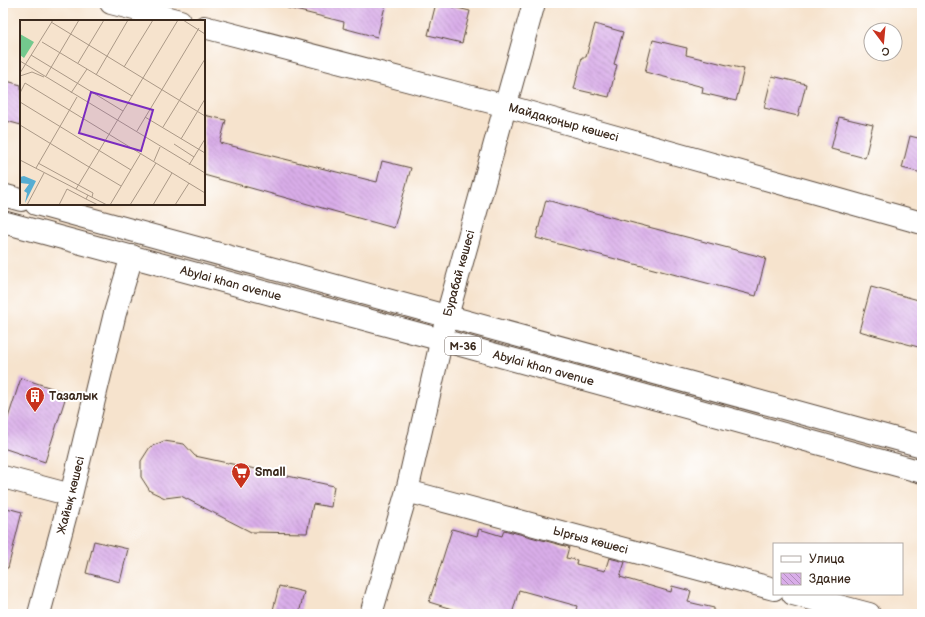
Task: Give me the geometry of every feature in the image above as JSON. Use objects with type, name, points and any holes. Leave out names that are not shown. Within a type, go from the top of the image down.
[{"type":"street","points":[[111,3],[176,20]]},
{"type":"street","name":"Бурабай көшесі","points":[[371,614],[406,491],[448,316],[534,3]]},
{"type":"street","name":"Майдақоңыр көшесі","points":[[205,27],[506,106],[922,223]]},
{"type":"street","points":[[3,195],[20,200]]},
{"type":"street","name":"Abylai khan avenue","points":[[40,205],[922,446]]},
{"type":"street","name":"Abylai khan avenue","points":[[3,222],[442,340],[922,472]]},
{"type":"street","name":"Жайық көшесі","points":[[39,614],[72,495],[115,313],[132,256]]},
{"type":"street","points":[[3,478],[72,495]]},
{"type":"street","name":"Ырғыз көшесі","points":[[406,491],[773,589]]},
{"type":"street","points":[[798,595],[869,614]]},
{"type":"building","points":[[288,3],[386,3],[377,37],[343,28],[344,22],[287,8]]},
{"type":"building","points":[[436,3],[470,11],[462,43],[428,35]]},
{"type":"building","points":[[595,24],[623,32],[614,64],[617,65],[609,97],[574,89],[582,57],[586,57]]},
{"type":"building","points":[[653,40],[687,48],[686,55],[744,69],[736,101],[702,93],[703,87],[645,72]]},
{"type":"building","points":[[772,76],[806,84],[798,116],[764,108]]},
{"type":"building","points":[[3,80],[20,85],[20,125],[3,120]]},
{"type":"building","points":[[205,115],[226,120],[220,143],[377,182],[382,161],[411,168],[394,228],[205,175]]},
{"type":"building","points":[[839,117],[873,125],[865,158],[831,149]]},
{"type":"building","points":[[910,136],[922,139],[922,173],[902,168]]},
{"type":"building","points":[[546,200],[766,258],[756,296],[536,238]]},
{"type":"building","points":[[871,287],[922,301],[922,348],[859,331]]},
{"type":"building","name":"Тазалык","points":[[21,378],[67,393],[45,462],[3,448],[3,433]]},
{"type":"building","name":"Small","points":[[164,441],[184,444],[195,456],[334,486],[331,507],[313,504],[307,533],[251,532],[181,496],[165,498],[150,491],[141,477],[141,461],[150,447]]},
{"type":"building","points":[[3,507],[22,512],[8,568],[3,568]]},
{"type":"building","points":[[452,529],[477,536],[479,529],[502,536],[504,530],[569,547],[566,558],[577,560],[576,564],[605,571],[609,558],[625,562],[620,577],[671,592],[672,586],[691,591],[688,602],[714,608],[714,614],[575,614],[577,606],[519,590],[512,614],[468,614],[429,602]]},
{"type":"building","points":[[94,541],[128,549],[120,582],[86,573]]},
{"type":"building","points":[[279,586],[304,592],[299,614],[272,614]]},
{"type":"place","name":"Тазалык","points":[[35,413]]},
{"type":"place","name":"Small","points":[[241,489]]}]
